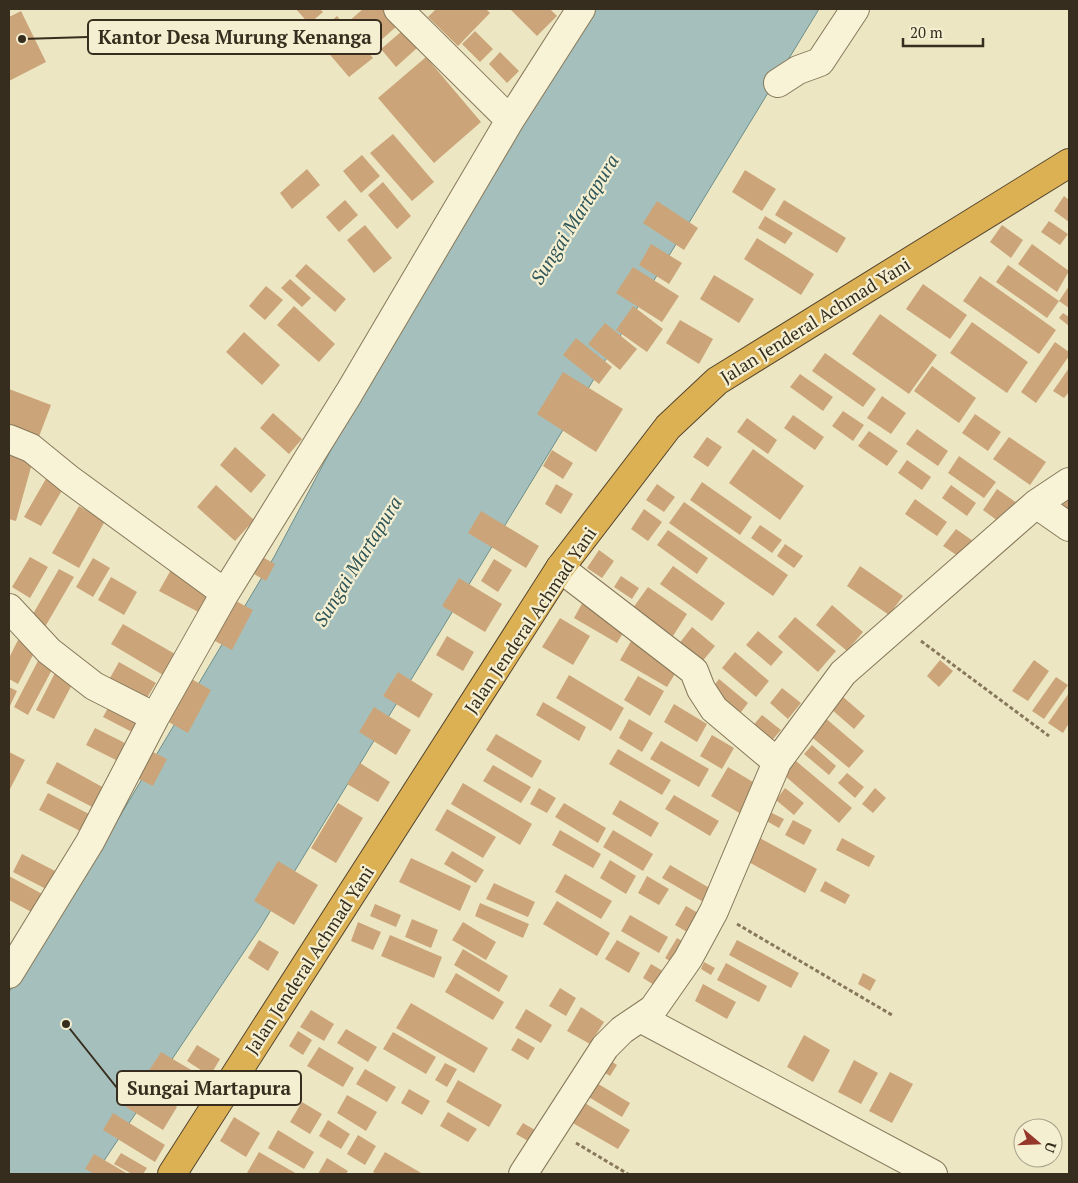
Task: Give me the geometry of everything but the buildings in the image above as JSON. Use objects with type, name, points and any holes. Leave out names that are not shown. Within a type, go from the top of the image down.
[{"type":"highway","name":"Jalan Jenderal Achmad Yani","points":[[172,1174],[560,568],[668,427],[717,380],[1068,166]]},
{"type":"street","points":[[398,9],[510,120]]},
{"type":"street","points":[[9,974],[90,842],[155,717],[225,593],[349,394],[510,120],[581,9]]},
{"type":"street","points":[[778,83],[798,70],[820,62],[855,9]]},
{"type":"street","points":[[9,439],[31,448],[69,480],[225,593]]},
{"type":"street","points":[[524,1174],[606,1047],[622,1030],[653,1009],[683,966],[714,911],[777,762],[843,673],[1036,504],[1069,482]]},
{"type":"street","points":[[1036,504],[1069,528]]},
{"type":"street","points":[[560,568],[694,671],[701,689],[714,709],[777,762]]},
{"type":"street","points":[[9,608],[49,651],[94,686],[155,717]]},
{"type":"street","points":[[640,1018],[933,1174]]},
{"type":"path","points":[[899,624],[1049,736]]},
{"type":"path","points":[[714,911],[892,1015]]},
{"type":"path","points":[[552,1129],[628,1174]]},
{"type":"water","points":[[586,9],[819,9],[260,928],[95,1174],[9,1174],[9,992],[70,900],[274,557],[482,165]]},
{"type":"place","name":"Kantor Desa Murung Kenanga","points":[[22,39]]},
{"type":"place","name":"Sungai Martapura","points":[[66,1024]]}]
